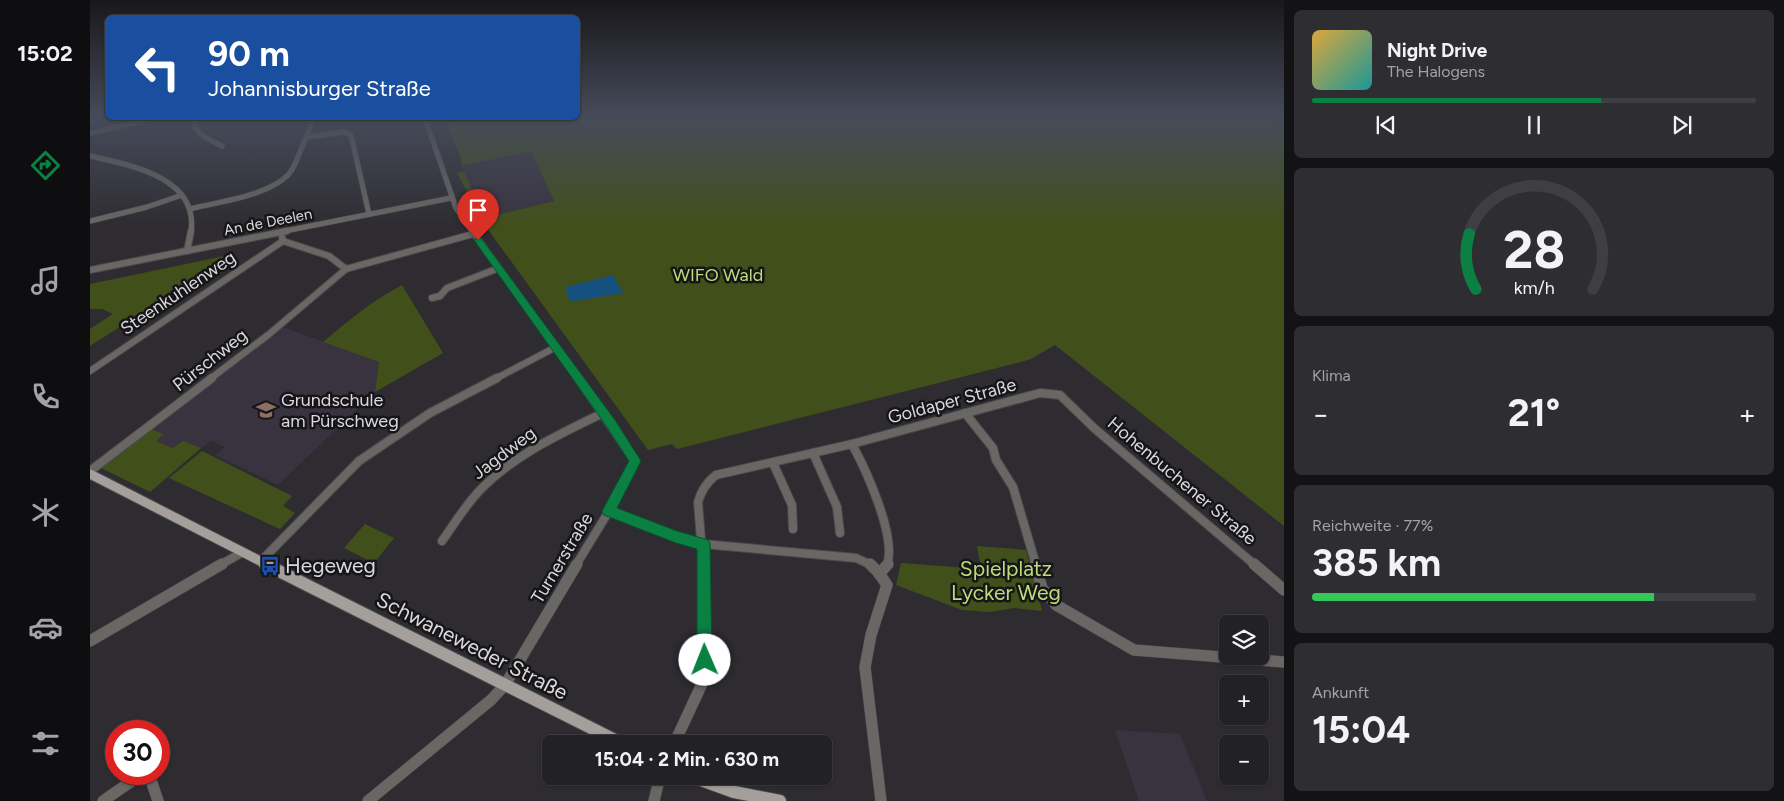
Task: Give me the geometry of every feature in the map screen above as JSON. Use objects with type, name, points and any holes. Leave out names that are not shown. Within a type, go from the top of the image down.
[{"type":"main road","name":"Schwaneweder Straße","points":[[90,473],[376,621],[605,735]]},
{"type":"main road","points":[[711,785],[738,794],[780,801]]},
{"type":"street","points":[[190,209],[261,190],[280,182],[292,170],[300,152]]},
{"type":"street","points":[[356,152],[369,214]]},
{"type":"street","name":"Turnerstraße","points":[[368,801],[491,700],[505,684],[609,511],[635,461],[556,347],[473,234],[451,198],[436,152]]},
{"type":"street","points":[[90,156],[115,161],[159,176],[170,182],[182,195],[190,209],[192,229],[187,251]]},
{"type":"street","points":[[90,221],[140,209],[182,195]]},
{"type":"street","name":"An de Deelen","points":[[90,270],[451,198]]},
{"type":"street","points":[[280,232],[283,241],[329,256],[346,269]]},
{"type":"street","name":"Pürschweg","points":[[90,473],[273,331],[346,269],[473,234]]},
{"type":"street","name":"Steenkuhlenweg","points":[[90,371],[283,241]]},
{"type":"street","points":[[432,298],[440,296],[447,288],[499,268]]},
{"type":"street","points":[[261,561],[359,461],[430,413],[556,347]]},
{"type":"street","name":"Goldaper Straße","points":[[678,735],[701,686],[705,660],[703,544],[698,502],[700,494],[709,480],[716,475],[852,444],[1040,393],[1060,395]]},
{"type":"street","name":"Hohenbuchener Straße","points":[[1060,395],[1094,428],[1284,590]]},
{"type":"street","name":"Jagdweg","points":[[442,541],[469,503],[496,476],[549,440],[603,413]]},
{"type":"street","points":[[965,413],[993,448],[996,460],[1013,487],[1042,588],[1056,605],[1134,650],[1284,662]]},
{"type":"street","points":[[852,444],[877,494],[884,520],[889,560],[887,566],[879,574]]},
{"type":"street","points":[[813,453],[837,507],[840,533]]},
{"type":"street","points":[[773,463],[792,505],[793,529]]},
{"type":"street","points":[[609,511],[676,537],[703,544],[856,558],[869,563],[887,585],[871,634],[865,668],[881,801]]},
{"type":"street","points":[[90,641],[243,552]]},
{"type":"street","points":[[103,801],[139,776],[149,774],[158,801]]},
{"type":"street","points":[[654,801],[658,785]]},
{"type":"shaded area","points":[[532,152],[554,201],[484,218],[462,166]]},
{"type":"shaded area","name":"Grundschule am Pürschweg","points":[[283,327],[379,362],[375,392],[278,485],[215,455],[225,447],[211,441],[201,448],[183,441],[173,448],[155,441],[152,429]]},
{"type":"shaded area","points":[[1115,730],[1180,734],[1207,801],[1139,801]]},
{"type":"green space","name":"WIFO Wald","points":[[459,152],[525,152],[462,166]]},
{"type":"green space","name":"WIFO Wald","points":[[532,152],[1284,152],[1284,526],[1055,345],[1031,359],[1013,364],[677,449],[672,444],[648,450],[484,224],[457,173],[464,171],[484,218],[554,201]]},
{"type":"green space","points":[[234,254],[90,346],[90,329],[113,314],[102,309],[90,309],[90,284]]},
{"type":"green space","points":[[402,285],[443,353],[375,392],[379,362],[323,342],[371,304]]},
{"type":"green space","points":[[152,429],[163,434],[156,441],[173,448],[183,441],[201,448],[150,492],[101,468]]},
{"type":"green space","points":[[202,451],[292,496],[283,506],[295,513],[280,529],[169,478]]},
{"type":"green space","points":[[365,524],[394,538],[374,563],[344,548]]},
{"type":"green space","name":"Spielplatz Lycker Weg","points":[[977,546],[1026,550],[1042,611],[1014,608],[989,612],[962,610],[896,585],[901,563],[981,569]]},
{"type":"water","points":[[613,275],[623,293],[575,301],[569,300],[565,287]]},
{"type":"place","name":"Grundschule am Pürschweg","points":[[266,410]]},
{"type":"place","name":"Hegeweg","points":[[270,566]]},
{"type":"route","points":[[478,240],[611,424],[635,461],[629,476],[609,511],[676,537],[703,544],[705,660]]}]
